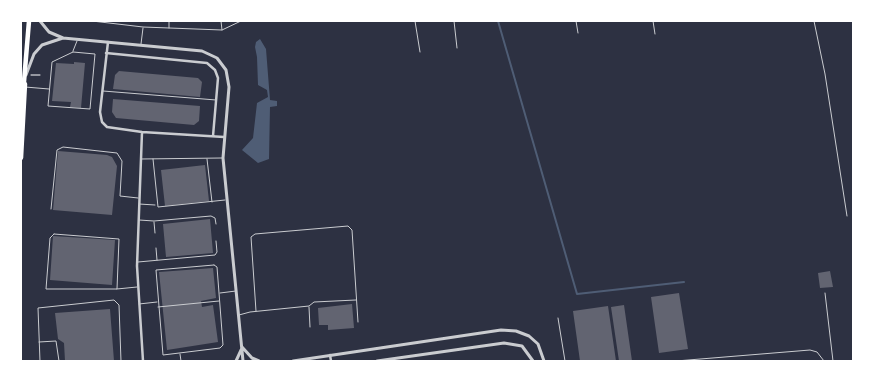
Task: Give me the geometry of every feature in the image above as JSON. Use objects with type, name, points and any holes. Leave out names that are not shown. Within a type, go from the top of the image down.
[{"type":"highway","points":[[21,158],[24,80],[29,21]]},
{"type":"highway","points":[[21,118],[25,87]]},
{"type":"street","points":[[40,21],[49,32],[63,38],[202,51],[217,58],[226,70],[229,87],[223,158],[243,361]]},
{"type":"street","points":[[24,80],[34,54],[42,45],[63,38]]},
{"type":"street","points":[[108,42],[100,112],[102,122],[107,127],[142,132],[224,137]]},
{"type":"street","points":[[106,53],[207,63],[215,70],[218,78],[213,136]]},
{"type":"street","points":[[142,132],[138,198],[138,304],[143,361]]},
{"type":"street","points":[[293,361],[508,330],[529,336],[538,344],[544,361]]},
{"type":"street","points":[[378,361],[504,343],[522,346],[533,361]]},
{"type":"street","points":[[236,361],[242,346]]},
{"type":"street","points":[[242,346],[252,358],[260,361]]},
{"type":"street","points":[[330,355],[331,361]]},
{"type":"lane","points":[[92,21],[143,27],[222,30],[241,21]]},
{"type":"lane","points":[[169,21],[169,28]]},
{"type":"lane","points":[[221,21],[222,30]]},
{"type":"lane","points":[[415,21],[420,52]]},
{"type":"lane","points":[[454,21],[457,48]]},
{"type":"lane","points":[[576,21],[578,33]]},
{"type":"lane","points":[[653,21],[655,34]]},
{"type":"lane","points":[[814,21],[825,74],[847,216]]},
{"type":"lane","points":[[141,44],[143,27]]},
{"type":"lane","points":[[73,52],[77,40]]},
{"type":"lane","points":[[73,52],[95,54],[90,110],[48,106],[52,62],[73,52]]},
{"type":"lane","points":[[25,87],[50,89]]},
{"type":"lane","points":[[102,91],[216,100]]},
{"type":"lane","points":[[51,209],[57,150],[64,147],[118,154],[122,161],[120,196],[138,198]]},
{"type":"lane","points":[[140,158],[223,158]]},
{"type":"lane","points":[[207,158],[212,202]]},
{"type":"lane","points":[[153,159],[156,205]]},
{"type":"lane","points":[[138,204],[156,205],[161,208],[227,200]]},
{"type":"lane","points":[[138,220],[154,221],[211,216],[215,218],[216,224]]},
{"type":"lane","points":[[154,221],[155,232]]},
{"type":"lane","points":[[256,311],[251,239],[255,234],[350,227],[352,230],[358,322]]},
{"type":"lane","points":[[117,289],[119,239],[54,234],[50,238],[46,289],[117,289],[138,287]]},
{"type":"lane","points":[[138,262],[215,256],[217,252],[216,241]]},
{"type":"lane","points":[[156,248],[157,261]]},
{"type":"lane","points":[[214,265],[217,267],[219,293],[224,343],[222,347],[162,354],[155,272],[157,269],[214,265]]},
{"type":"lane","points":[[219,293],[237,291]]},
{"type":"lane","points":[[825,293],[833,361]]},
{"type":"lane","points":[[40,361],[38,308],[114,300],[119,305],[121,361]]},
{"type":"lane","points":[[239,315],[256,311],[309,306],[314,302],[356,300]]},
{"type":"lane","points":[[158,307],[220,301]]},
{"type":"lane","points":[[138,304],[157,302]]},
{"type":"lane","points":[[309,306],[310,327]]},
{"type":"lane","points":[[558,318],[565,361]]},
{"type":"lane","points":[[38,342],[56,341],[59,361]]},
{"type":"lane","points":[[676,361],[810,350],[817,352],[824,361]]},
{"type":"lane","points":[[180,353],[180,361]]},
{"type":"water","points":[[260,39],[266,49],[270,100],[277,101],[277,106],[270,107],[269,159],[258,163],[242,150],[253,138],[257,103],[268,97],[267,90],[258,85],[255,47],[256,42]]},
{"type":"building","points":[[74,62],[85,63],[81,108],[70,107],[71,102],[52,101],[56,63],[74,64]]},
{"type":"building","points":[[119,71],[198,78],[202,82],[200,97],[113,89],[115,75]]},
{"type":"building","points":[[113,99],[200,106],[199,121],[194,125],[116,118],[112,112]]},
{"type":"building","points":[[58,151],[112,157],[117,166],[112,215],[53,210]]},
{"type":"building","points":[[205,165],[209,201],[165,206],[161,170]]},
{"type":"building","points":[[210,219],[213,253],[166,257],[163,224]]},
{"type":"building","points":[[53,236],[115,240],[112,285],[50,280]]},
{"type":"building","points":[[213,268],[216,298],[201,301],[202,307],[213,305],[218,342],[167,350],[159,272]]},
{"type":"building","points":[[830,271],[833,287],[820,288],[818,273]]},
{"type":"building","points":[[679,293],[688,349],[659,353],[651,297]]},
{"type":"building","points":[[352,304],[354,328],[328,330],[328,325],[319,325],[318,308]]},
{"type":"building","points":[[624,305],[632,361],[619,361],[611,307]]},
{"type":"building","points":[[608,306],[616,361],[580,361],[573,311]]},
{"type":"building","points":[[110,309],[114,361],[65,361],[64,343],[58,339],[55,313]]},
{"type":"waterway","points":[[498,21],[577,294],[684,282]]}]
